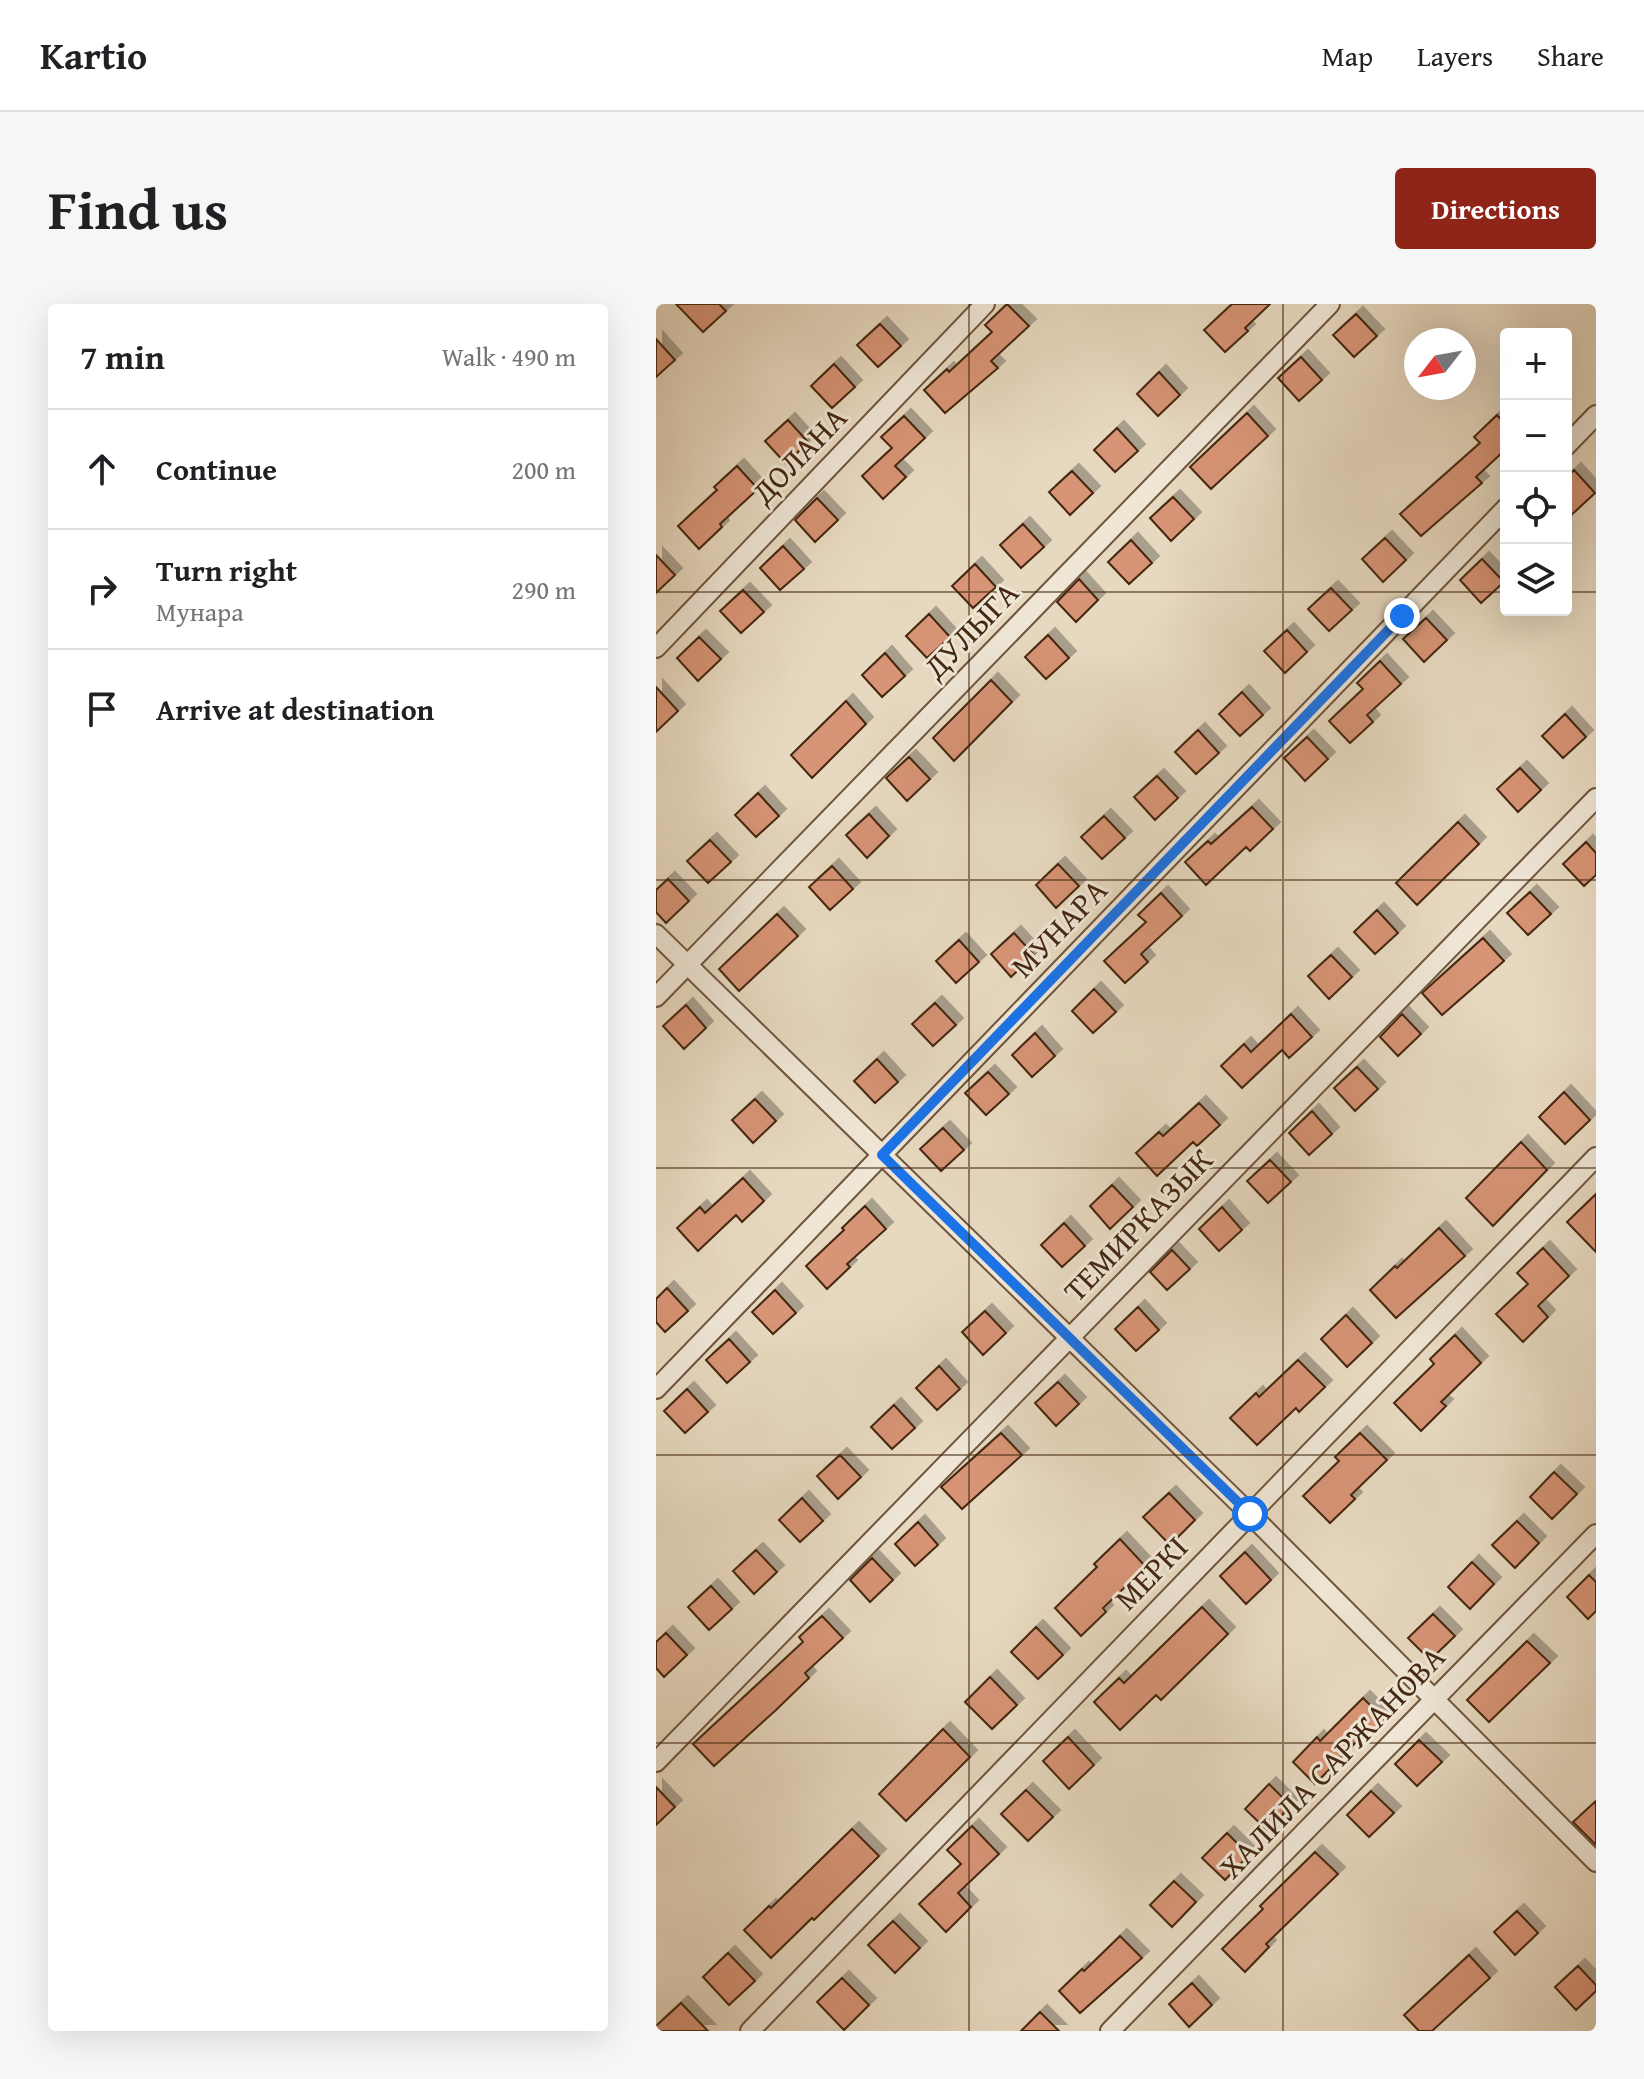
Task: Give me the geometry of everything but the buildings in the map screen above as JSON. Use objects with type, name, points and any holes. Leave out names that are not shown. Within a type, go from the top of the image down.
[{"type":"street","name":"ДОЛАНА","points":[[656,648],[985,304]]},
{"type":"street","name":"ДУЛЫГА","points":[[656,997],[1330,304]]},
{"type":"street","points":[[1572,440],[1596,415]]},
{"type":"street","name":"МУНАРА","points":[[656,1389],[1500,514]]},
{"type":"street","name":"ТЕМИРКАЗЫК","points":[[656,1762],[1596,798]]},
{"type":"street","points":[[656,934],[1250,1514],[1596,1862]]},
{"type":"street","name":"МЕРКІ","points":[[750,2031],[1596,1157]]},
{"type":"street","name":"ХАЛИЛА САРЖАНОВА","points":[[1110,2031],[1596,1534]]},
{"type":"route","points":[[1250,1514],[882,1155],[1402,616]]}]
